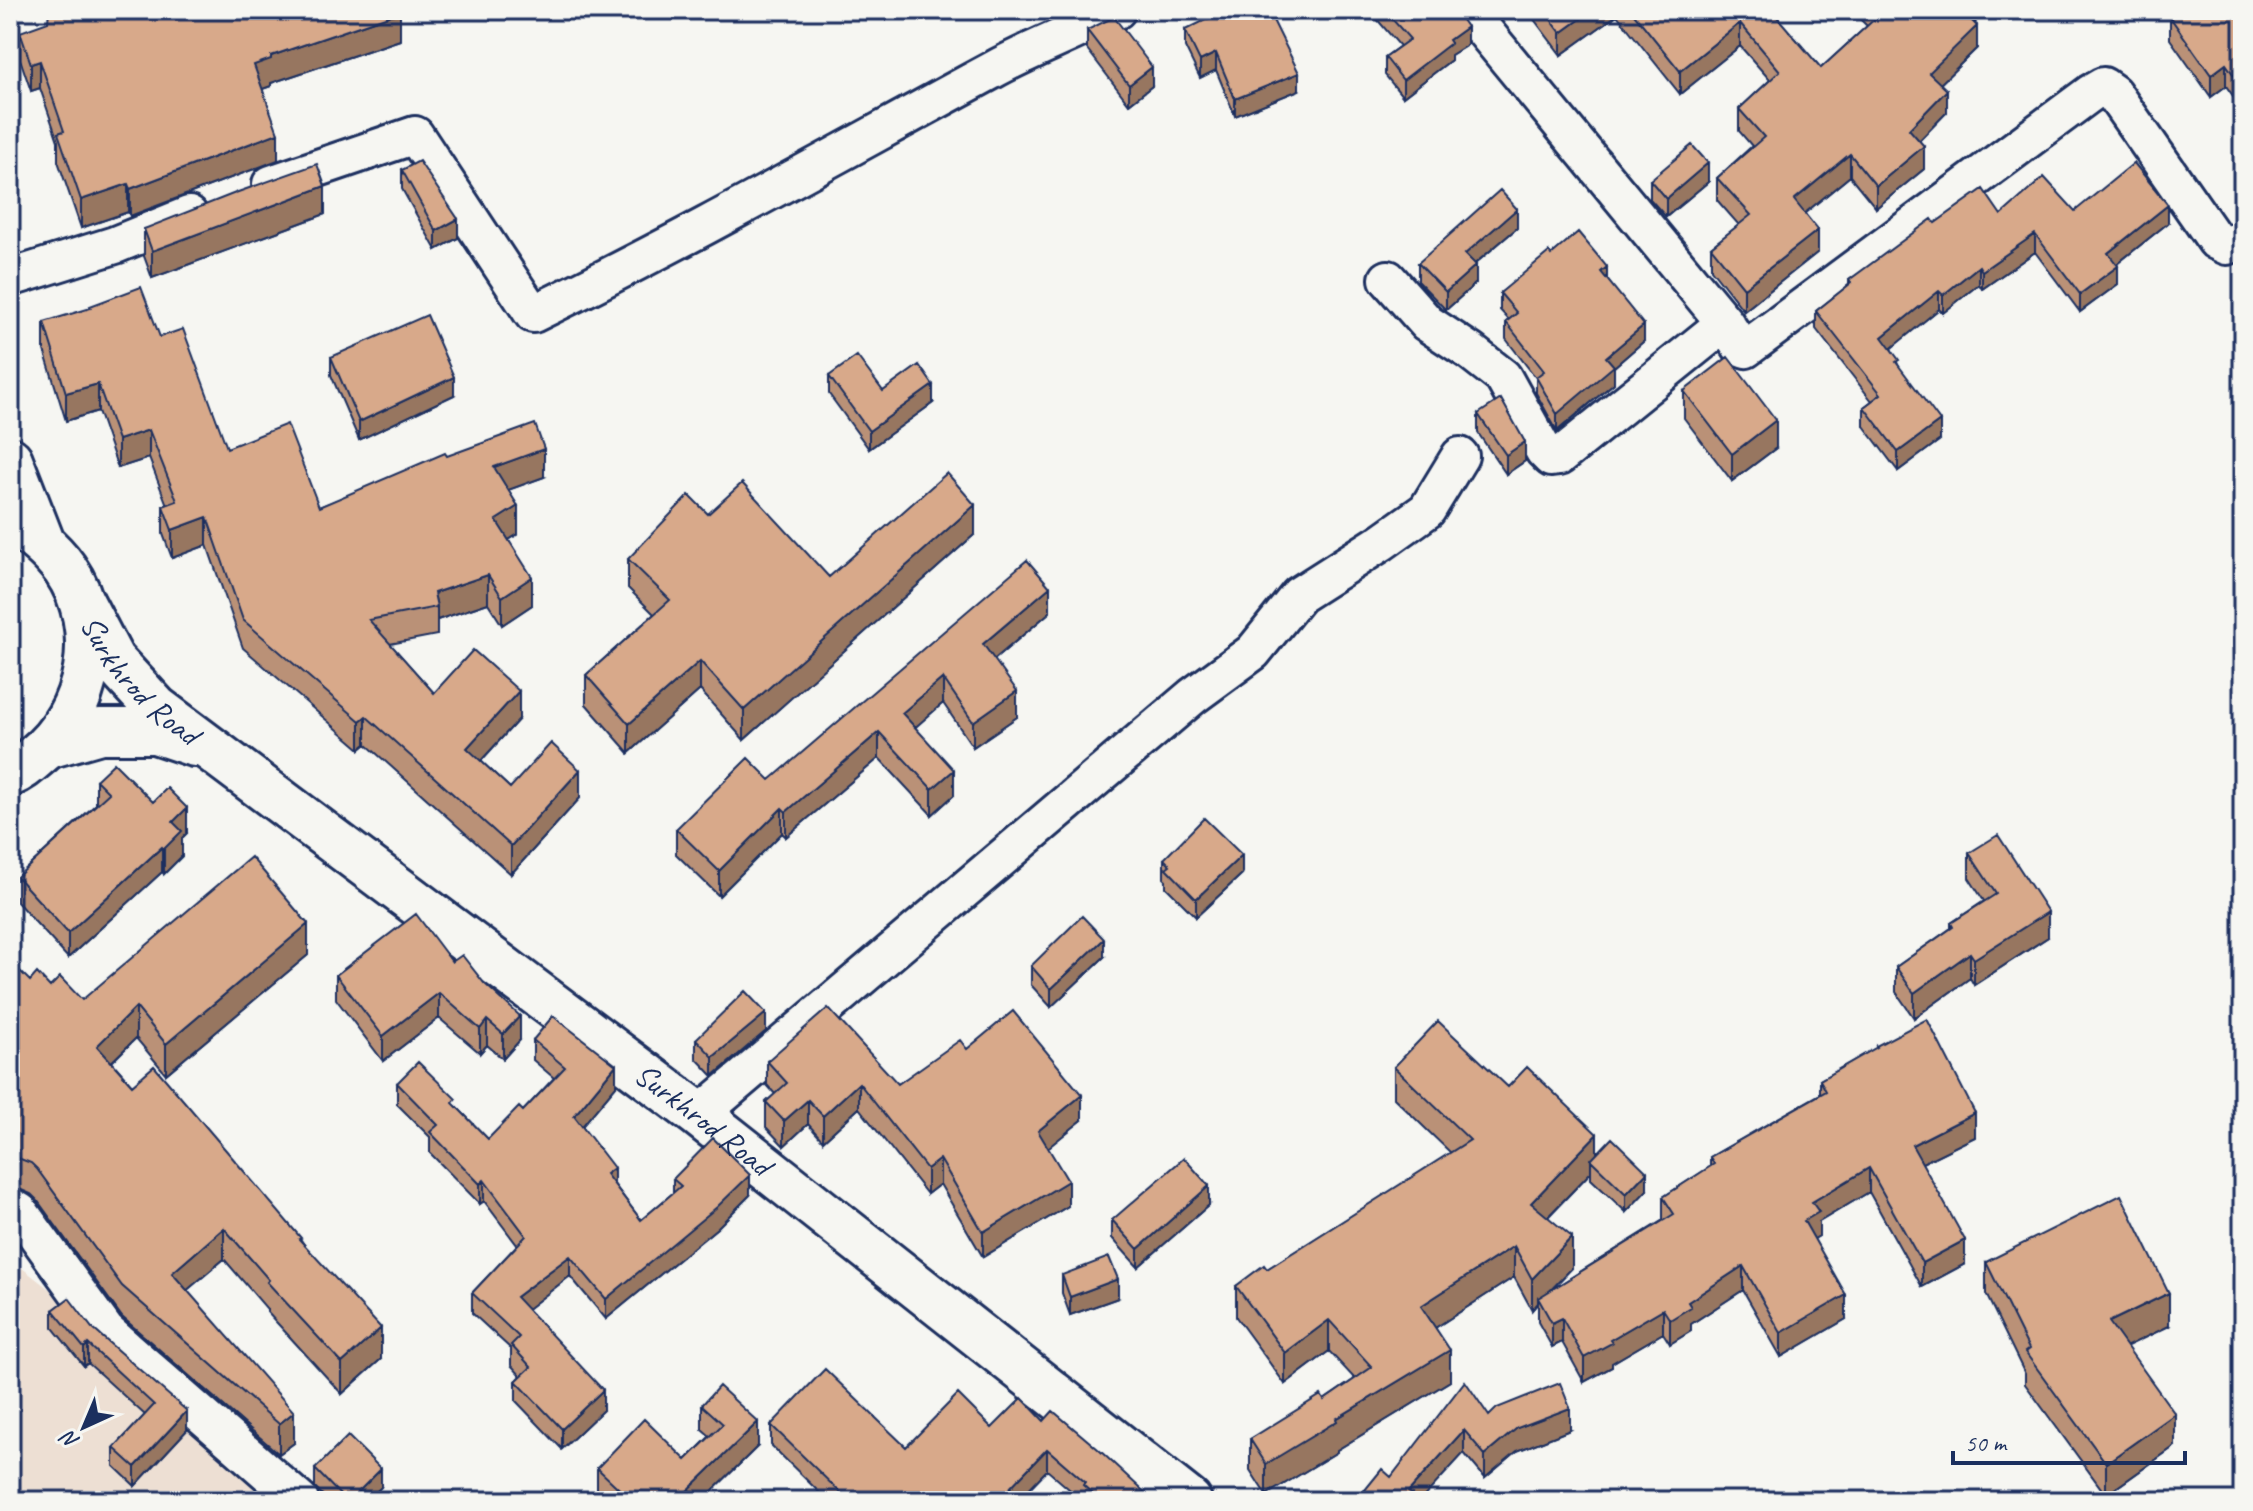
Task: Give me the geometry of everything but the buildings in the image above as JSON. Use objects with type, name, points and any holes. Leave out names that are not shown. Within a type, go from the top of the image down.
[{"type":"main road","name":"Surkhrod Road","points":[[10,460],[26,531],[66,570],[112,660],[156,708],[699,1115],[1189,1501]]},
{"type":"main road","points":[[10,774],[51,745],[73,714],[86,678],[89,640],[82,603]]},
{"type":"main road","name":"Surkhrod Road","points":[[51,745],[100,731],[155,731],[208,748]]},
{"type":"street","points":[[10,278],[115,245],[231,199],[415,135],[533,314],[624,270],[1017,56],[1088,26],[1117,10]]},
{"type":"street","points":[[1467,10],[1725,323],[1741,347],[1750,348],[2103,86],[2113,93],[2216,241],[2227,246],[2243,238]]},
{"type":"street","points":[[1388,279],[1427,323],[1503,377],[1544,451],[1551,458],[1559,457],[1725,323]]},
{"type":"street","points":[[699,1115],[1193,696],[1253,652],[1299,595],[1427,510],[1460,456]]},
{"type":"street","points":[[10,1206],[20,1212],[106,1331],[300,1501]]},
{"type":"shaded area","points":[[13,1261],[105,1332],[289,1501],[13,1501]]}]
